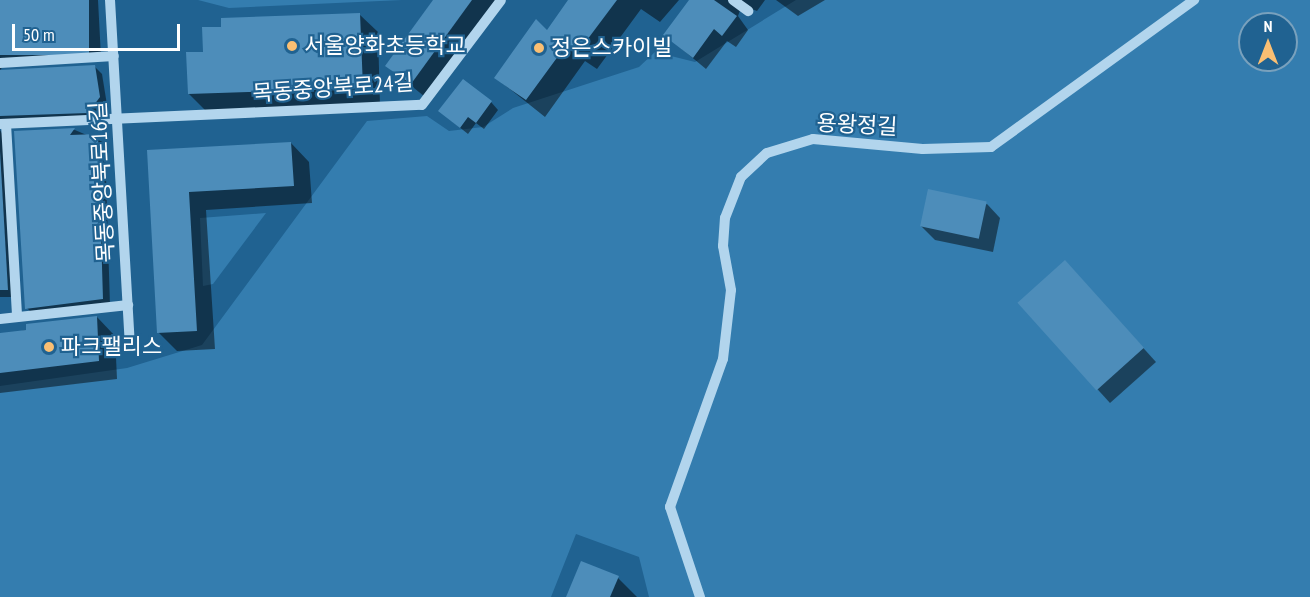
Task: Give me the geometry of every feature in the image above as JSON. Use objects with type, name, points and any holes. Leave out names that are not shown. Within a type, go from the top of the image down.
[{"type":"street","name":"목동중앙북로16길","points":[[110,0],[130,342]]},
{"type":"street","name":"목동중앙북로24길","points":[[117,119],[422,105],[501,0]]},
{"type":"street","points":[[733,0],[748,11]]},
{"type":"street","name":"용왕정길","points":[[700,597],[669,507],[723,358],[731,290],[723,246],[725,218],[741,177],[767,153],[813,139],[922,148],[992,147],[1194,0]]},
{"type":"street","points":[[0,63],[114,56]]},
{"type":"street","points":[[17,317],[3,124],[117,119]]},
{"type":"street","points":[[0,319],[128,305]]},
{"type":"shaded area","points":[[198,0],[402,0],[229,8]]},
{"type":"shaded area","points":[[796,0],[1310,0],[1310,597],[649,597],[639,557],[576,534],[551,597],[0,597],[0,386],[127,368],[202,345],[367,121],[427,116],[449,131],[483,127],[513,108],[639,67],[655,52],[695,62]]},
{"type":"shaded area","points":[[266,213],[213,284],[203,286],[200,218]]},
{"type":"building","points":[[0,0],[89,0],[89,55],[0,55]]},
{"type":"building","points":[[433,0],[472,0],[411,84],[385,66]]},
{"type":"building","name":"정은스카이빌","points":[[568,0],[617,0],[578,52],[567,44],[526,100],[494,78],[536,19],[547,30]]},
{"type":"building","points":[[689,0],[714,0],[737,16],[722,36],[714,29],[693,58],[663,35]]},
{"type":"building","points":[[360,13],[363,88],[188,94],[186,52],[203,52],[202,27],[221,27],[221,18]]},
{"type":"building","points":[[95,65],[100,97],[88,113],[0,116],[0,70]]},
{"type":"building","points":[[463,79],[492,101],[476,123],[468,117],[460,128],[438,111]]},
{"type":"building","points":[[75,128],[70,135],[98,134],[103,299],[25,309],[14,131]]},
{"type":"building","points":[[291,142],[294,186],[189,192],[197,331],[157,333],[147,150]]},
{"type":"building","points":[[0,151],[8,290],[0,290]]},
{"type":"building","points":[[928,189],[987,201],[979,239],[920,226]]},
{"type":"building","points":[[1065,260],[1144,348],[1096,391],[1017,303]]},
{"type":"building","name":"파크팰리스","points":[[97,316],[99,361],[0,373],[0,333],[26,330],[26,324]]},
{"type":"building","points":[[581,561],[619,576],[610,597],[566,597]]},
{"type":"place","name":"서울양화초등학교","points":[[292,46]]},
{"type":"place","name":"정은스카이빌","points":[[539,48]]},
{"type":"place","name":"파크팰리스","points":[[49,347]]}]
